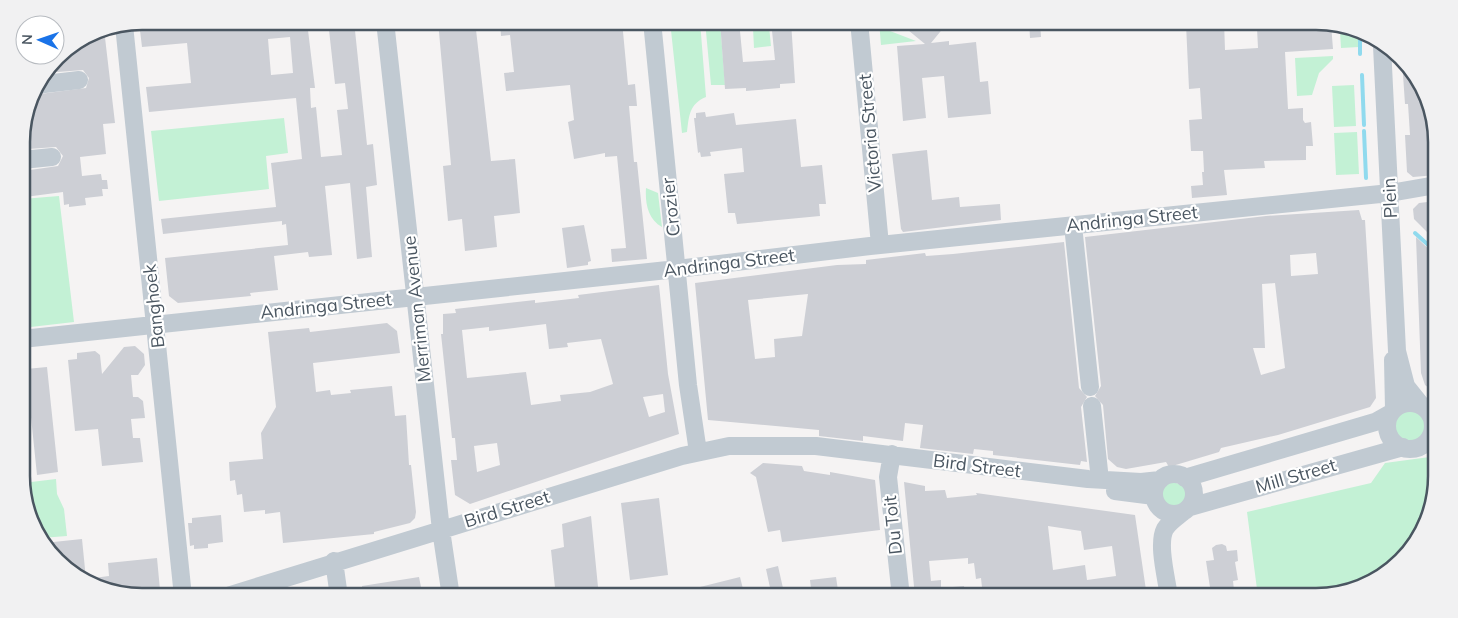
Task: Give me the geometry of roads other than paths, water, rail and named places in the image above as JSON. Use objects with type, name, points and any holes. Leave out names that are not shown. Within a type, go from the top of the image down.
[{"type":"street","name":"Merriman Avenue","points":[[386,30],[441,530],[450,588]]},
{"type":"street","name":"Crozier","points":[[653,30],[689,394],[698,452]]},
{"type":"street","name":"Victoria Street","points":[[860,30],[880,245]]},
{"type":"street","name":"Banghoek","points":[[125,31],[182,587]]},
{"type":"street","name":"Plein","points":[[1382,52],[1397,351],[1406,386],[1428,406]]},
{"type":"street","points":[[46,84],[79,80]]},
{"type":"street","points":[[30,159],[52,157]]},
{"type":"street","name":"Andringa Street","points":[[30,338],[156,323],[677,269],[880,245],[1390,193],[1428,186]]},
{"type":"street","points":[[1074,235],[1090,387]]},
{"type":"street","name":"Plein","points":[[1392,411],[1392,368],[1397,351]]},
{"type":"street","points":[[1168,588],[1163,554],[1154,520],[1156,493],[1169,475],[1185,478],[1375,422],[1407,403],[1428,406]]},
{"type":"street","points":[[1092,406],[1099,470]]},
{"type":"street","points":[[1392,411],[1387,426],[1392,439],[1403,448],[1417,448],[1428,441]]},
{"type":"street","name":"Bird Street","points":[[252,588],[334,561],[698,452],[729,446],[794,448],[809,454],[891,459],[1156,493]]},
{"type":"street","name":"Mill Street","points":[[1186,510],[1403,448]]},
{"type":"street","name":"Du Toit","points":[[891,459],[888,477],[900,588]]},
{"type":"street","points":[[1163,554],[1165,529],[1186,510],[1194,493],[1190,482],[1185,478]]},
{"type":"street","points":[[1156,493],[1163,512],[1175,514],[1186,510]]},
{"type":"street","points":[[334,561],[338,588]]},
{"type":"waterway","points":[[1360,39],[1360,54]]},
{"type":"waterway","points":[[1362,75],[1364,125]]},
{"type":"waterway","points":[[1364,131],[1366,178]]},
{"type":"waterway","points":[[1415,233],[1428,245]]}]
